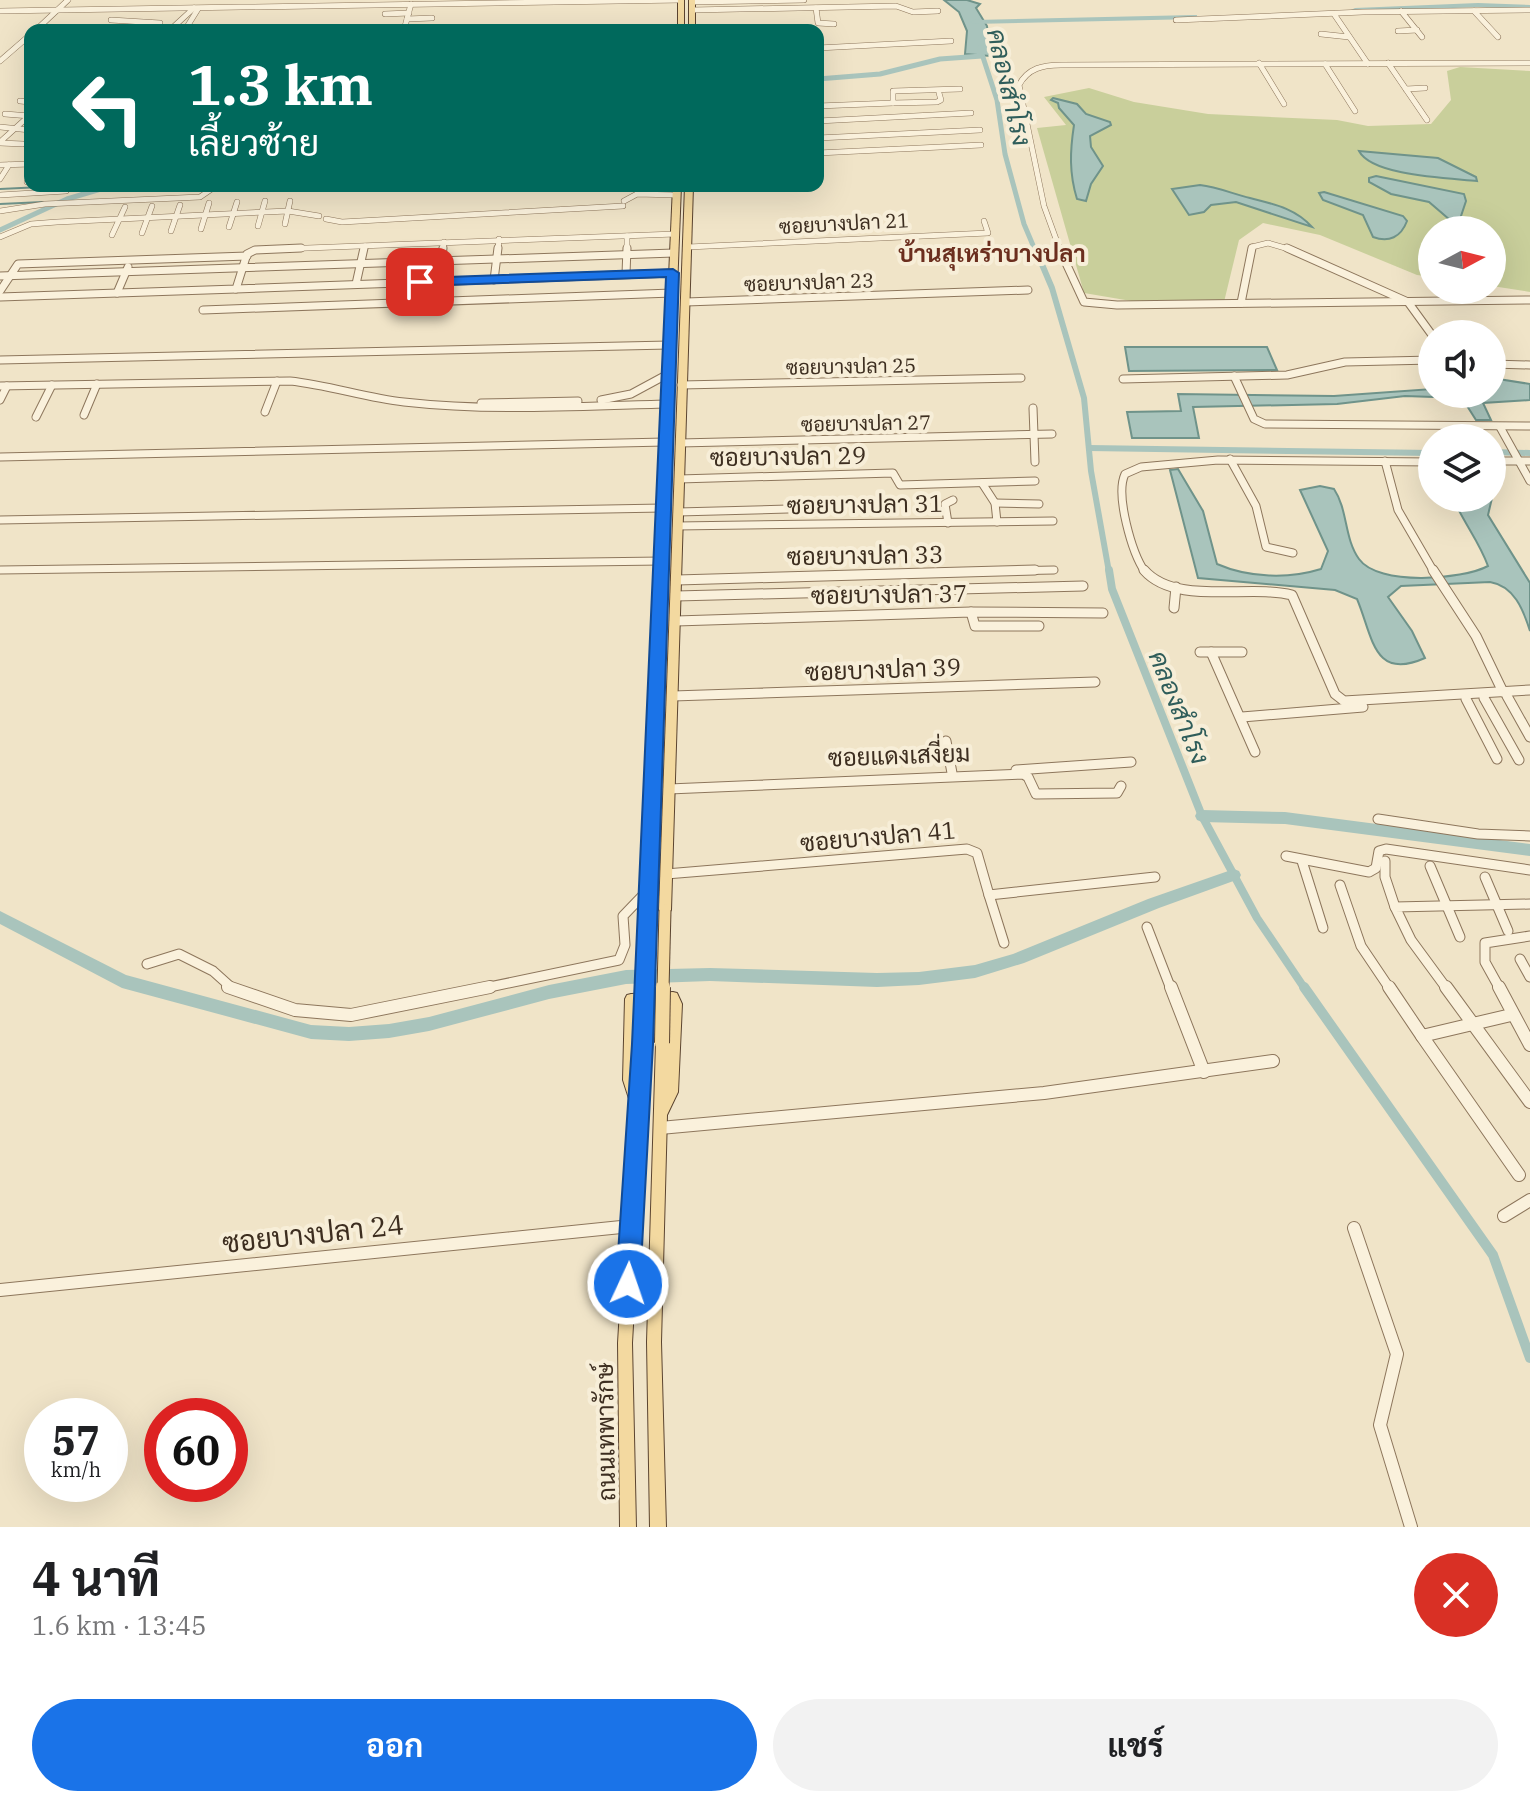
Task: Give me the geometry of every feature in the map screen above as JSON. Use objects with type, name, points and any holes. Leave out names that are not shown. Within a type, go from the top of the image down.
[{"type":"main road","points":[[681,0],[681,24]]},
{"type":"main road","points":[[692,3],[692,24]]},
{"type":"main road","name":"ถนนเทพารักษ์","points":[[628,1527],[625,1343],[643,1044],[677,192]]},
{"type":"main road","points":[[658,1527],[654,1342],[689,192]]},
{"type":"main road","points":[[664,462],[679,462]]},
{"type":"main road","points":[[638,1108],[630,1080],[631,999],[673,997],[676,1004],[672,1081],[660,1122]]},
{"type":"street","points":[[43,24],[68,0]]},
{"type":"street","points":[[125,9],[134,0]]},
{"type":"street","points":[[132,24],[162,0]]},
{"type":"street","points":[[244,7],[249,0]]},
{"type":"street","points":[[263,7],[272,0]]},
{"type":"street","points":[[0,11],[196,9],[301,3],[681,0]]},
{"type":"street","points":[[692,3],[733,0]]},
{"type":"street","points":[[692,3],[804,0]]},
{"type":"street","points":[[692,3],[816,8],[896,6],[913,12],[938,11]]},
{"type":"street","points":[[406,23],[411,4]]},
{"type":"street","points":[[816,8],[818,23],[834,24]]},
{"type":"street","points":[[176,24],[196,9]]},
{"type":"street","points":[[188,24],[196,9]]},
{"type":"street","points":[[1176,20],[1401,11],[1530,10]]},
{"type":"street","points":[[1401,11],[1422,37]]},
{"type":"street","points":[[1474,11],[1498,37]]},
{"type":"street","points":[[385,14],[406,23],[430,23]]},
{"type":"street","points":[[1334,14],[1368,64]]},
{"type":"street","points":[[111,20],[160,23]]},
{"type":"street","points":[[406,23],[430,23]]},
{"type":"street","points":[[1398,31],[1417,30]]},
{"type":"street","points":[[1321,34],[1349,37]]},
{"type":"street","points":[[0,61],[24,40]]},
{"type":"street","points":[[824,48],[951,41]]},
{"type":"street","points":[[1259,63],[1284,104]]},
{"type":"street","points":[[1388,63],[1427,120]]},
{"type":"street","points":[[1530,63],[1053,65],[1026,73],[1019,85],[1044,206],[1053,234],[1084,302],[1117,305],[1530,300]]},
{"type":"street","points":[[1325,64],[1355,111]]},
{"type":"street","points":[[1406,89],[1425,88]]},
{"type":"street","points":[[893,103],[893,91],[960,89]]},
{"type":"street","points":[[824,106],[939,101],[939,93]]},
{"type":"street","points":[[20,101],[24,101]]},
{"type":"street","points":[[824,121],[971,113]]},
{"type":"street","points":[[5,114],[24,115]]},
{"type":"street","points":[[0,142],[24,121]]},
{"type":"street","points":[[0,127],[24,130]]},
{"type":"street","points":[[824,138],[980,130]]},
{"type":"street","points":[[0,142],[23,144]]},
{"type":"street","points":[[824,153],[981,145]]},
{"type":"street","points":[[0,179],[4,162],[24,160]]},
{"type":"street","points":[[0,195],[50,192]]},
{"type":"street","points":[[0,211],[45,204],[200,197],[207,192]]},
{"type":"street","points":[[0,237],[31,224],[288,211],[342,222],[624,203],[666,192]]},
{"type":"street","points":[[258,226],[265,201]]},
{"type":"street","points":[[285,224],[290,201]]},
{"type":"street","points":[[229,227],[237,202]]},
{"type":"street","points":[[201,229],[209,203]]},
{"type":"street","points":[[171,231],[180,205]]},
{"type":"street","points":[[142,233],[152,206]]},
{"type":"street","points":[[112,235],[125,207]]},
{"type":"street","points":[[377,220],[379,209]]},
{"type":"street","points":[[86,231],[90,221]]},
{"type":"street","name":"ซอยบางปลา 21","points":[[688,247],[988,233],[984,221]]},
{"type":"street","points":[[673,273],[117,293],[0,294],[4,275],[18,264],[247,256],[255,250],[675,234]]},
{"type":"street","points":[[626,274],[627,236]]},
{"type":"street","points":[[494,280],[499,239]]},
{"type":"street","points":[[439,281],[444,242]]},
{"type":"street","points":[[1241,303],[1252,247],[1268,243],[1280,245],[1408,302],[1421,320]]},
{"type":"street","points":[[356,284],[365,246]]},
{"type":"street","points":[[4,275],[674,253]]},
{"type":"street","points":[[236,289],[247,256]]},
{"type":"street","points":[[117,293],[131,260]]},
{"type":"street","name":"ซอยบางปลา 23","points":[[686,302],[1028,290]]},
{"type":"street","points":[[203,310],[672,293]]},
{"type":"street","points":[[0,360],[669,345]]},
{"type":"street","points":[[1123,379],[1298,374],[1326,364],[1418,360]]},
{"type":"street","points":[[1506,364],[1530,365]]},
{"type":"street","points":[[627,399],[648,380],[668,374]]},
{"type":"street","points":[[1234,376],[1254,419],[1265,424],[1418,426]]},
{"type":"street","name":"ซอยบางปลา 25","points":[[681,385],[1021,378]]},
{"type":"street","points":[[0,400],[4,386],[277,381],[321,384],[400,402],[504,409],[627,399],[667,404]]},
{"type":"street","points":[[265,412],[277,381]]},
{"type":"street","points":[[84,415],[97,384]]},
{"type":"street","points":[[36,417],[52,385]]},
{"type":"street","points":[[639,389],[646,402]]},
{"type":"street","points":[[1033,408],[1035,462]]},
{"type":"street","points":[[1506,427],[1530,426]]},
{"type":"street","name":"ซอยบางปลา 27","points":[[680,443],[1052,434]]},
{"type":"street","points":[[1506,436],[1520,456],[1530,481]]},
{"type":"street","points":[[0,457],[665,442]]},
{"type":"street","points":[[1230,459],[1256,506],[1266,547],[1293,553]]},
{"type":"street","points":[[1418,462],[1230,459],[1154,463],[1134,468],[1123,477],[1122,501],[1140,569],[1158,583],[1292,595],[1335,694],[1344,701],[1530,692]]},
{"type":"street","points":[[1385,461],[1395,508],[1435,576],[1476,636],[1530,737]]},
{"type":"street","name":"ซอยบางปลา 29","points":[[679,479],[893,473],[900,485],[1035,481]]},
{"type":"street","points":[[982,483],[995,503],[997,522]]},
{"type":"street","points":[[948,523],[945,504],[953,500]]},
{"type":"street","points":[[995,503],[1039,504]]},
{"type":"street","points":[[0,520],[663,508]]},
{"type":"street","points":[[678,512],[788,509]]},
{"type":"street","name":"ซอยบางปลา 31","points":[[677,526],[1053,521]]},
{"type":"street","points":[[0,570],[662,561]]},
{"type":"street","name":"ซอยบางปลา 33","points":[[677,580],[1054,570]]},
{"type":"street","points":[[676,596],[1083,586]]},
{"type":"street","points":[[1174,608],[1176,587]]},
{"type":"street","points":[[971,612],[975,626],[1039,626]]},
{"type":"street","name":"ซอยบางปลา 37","points":[[676,621],[971,612],[1103,613]]},
{"type":"street","points":[[1242,652],[1206,652],[1242,717],[1255,752]]},
{"type":"street","name":"ซอยบางปลา 39","points":[[673,696],[1095,682]]},
{"type":"street","points":[[1242,717],[1505,694]]},
{"type":"street","points":[[1484,698],[1519,760]]},
{"type":"street","points":[[1466,699],[1497,759]]},
{"type":"street","points":[[946,741],[952,773]]},
{"type":"street","name":"ซอยแดงเสงี่ยม","points":[[669,787],[1131,762]]},
{"type":"street","points":[[669,787],[1023,774],[1028,777],[1036,794],[1117,793],[1121,786]]},
{"type":"street","points":[[1378,819],[1478,834],[1530,836]]},
{"type":"street","name":"ซอยบางปลา 41","points":[[666,874],[967,849],[977,853],[989,895]]},
{"type":"street","points":[[1286,856],[1374,871],[1381,849],[1530,870]]},
{"type":"street","points":[[1302,861],[1323,928]]},
{"type":"street","points":[[1385,861],[1385,877],[1411,940],[1530,1102]]},
{"type":"street","points":[[1430,866],[1460,937]]},
{"type":"street","points":[[1004,943],[989,895],[1155,877]]},
{"type":"street","points":[[1485,877],[1508,931]]},
{"type":"street","points":[[1340,885],[1361,946],[1519,1175]]},
{"type":"street","points":[[147,964],[179,954],[213,971],[229,988],[295,1010],[351,1015],[367,1013],[619,960],[625,945],[623,916],[648,890]]},
{"type":"street","points":[[1395,907],[1530,904]]},
{"type":"street","points":[[1147,927],[1204,1072]]},
{"type":"street","points":[[1530,936],[1498,939],[1485,943],[1483,950],[1485,962],[1530,1045]]},
{"type":"street","points":[[1520,959],[1530,977]]},
{"type":"street","points":[[1422,1036],[1514,1019],[1530,1021]]},
{"type":"street","points":[[660,1122],[910,1107],[1273,1061]]},
{"type":"street","points":[[1504,1216],[1528,1205]]},
{"type":"street","name":"ซอยบางปลา 24","points":[[0,1290],[631,1226]]},
{"type":"street","points":[[1354,1228],[1397,1354],[1380,1425],[1411,1527]]},
{"type":"green space","points":[[1460,67],[1530,71],[1530,292],[1506,288],[1506,216],[1418,216],[1418,275],[1320,235],[1263,223],[1239,240],[1224,302],[1149,304],[1084,293],[1037,128],[1066,125],[1044,97],[1089,88],[1134,102],[1208,114],[1337,120],[1368,126],[1431,124],[1451,100],[1447,71]]},
{"type":"water","points":[[944,0],[967,0],[980,4],[976,8],[987,26],[990,56],[965,54],[967,31],[959,12]]},
{"type":"water","points":[[1051,100],[1077,104],[1086,114],[1111,125],[1090,136],[1091,147],[1103,166],[1091,184],[1086,201],[1077,199],[1071,171],[1074,125],[1058,103]]},
{"type":"water","points":[[1359,151],[1438,158],[1476,177],[1477,181],[1394,171],[1379,166]]},
{"type":"water","points":[[1376,176],[1464,194],[1466,201],[1461,216],[1445,216],[1429,202],[1391,194],[1369,182],[1369,178]]},
{"type":"water","points":[[1200,185],[1283,208],[1312,227],[1236,202],[1211,205],[1204,212],[1189,215],[1172,189]]},
{"type":"water","points":[[1319,193],[1403,216],[1407,221],[1394,237],[1373,237],[1363,215],[1323,200]]},
{"type":"water","points":[[1125,347],[1267,347],[1277,370],[1129,371]]},
{"type":"water","points":[[1506,380],[1530,384],[1530,400],[1506,402]]},
{"type":"water","points":[[1418,390],[1418,396],[1337,404],[1193,407],[1199,438],[1132,438],[1127,412],[1181,411],[1178,394],[1334,396]]},
{"type":"water","points":[[1468,408],[1485,408],[1491,420],[1476,420]]},
{"type":"water","points":[[1178,469],[1203,511],[1217,564],[1256,574],[1282,576],[1321,569],[1328,551],[1300,490],[1320,486],[1334,489],[1359,559],[1369,568],[1401,577],[1460,575],[1488,566],[1460,512],[1489,512],[1530,583],[1530,631],[1516,600],[1498,584],[1401,586],[1388,597],[1412,631],[1425,658],[1408,664],[1395,664],[1378,651],[1357,599],[1335,590],[1198,578],[1170,470]]},
{"type":"waterway","points":[[1355,10],[1478,5],[1530,7]]},
{"type":"waterway","points":[[974,22],[1194,17]]},
{"type":"waterway","name":"คลองสำโรง","points":[[980,48],[997,100],[1005,154],[1024,224],[1035,250]]},
{"type":"waterway","points":[[824,79],[880,74],[940,59],[982,56]]},
{"type":"waterway","points":[[0,189],[24,188]]},
{"type":"waterway","points":[[0,230],[67,199],[91,192]]},
{"type":"waterway","points":[[0,204],[43,202]]},
{"type":"waterway","name":"คลองสำโรง","points":[[1035,248],[1052,288],[1084,398],[1091,471],[1109,572]]},
{"type":"waterway","points":[[1089,448],[1418,453]]},
{"type":"waterway","points":[[1506,452],[1530,453]]},
{"type":"waterway","name":"คลองสำโรง","points":[[1109,570],[1112,589],[1202,816],[1257,918],[1305,989]]},
{"type":"waterway","points":[[1202,816],[1285,818],[1530,850]]},
{"type":"waterway","points":[[0,917],[122,981],[311,1032],[349,1034],[429,1024],[549,992],[626,977],[710,974],[877,980],[919,979],[975,972],[1234,875]]},
{"type":"waterway","name":"คลองสำโรง","points":[[1304,987],[1493,1255],[1530,1358]]},
{"type":"district","name":"บ้านสุเหร่าบางปลา","points":[[992,253]]},
{"type":"route","points":[[420,282],[673,273],[654,692],[643,1044],[628,1284]]}]
